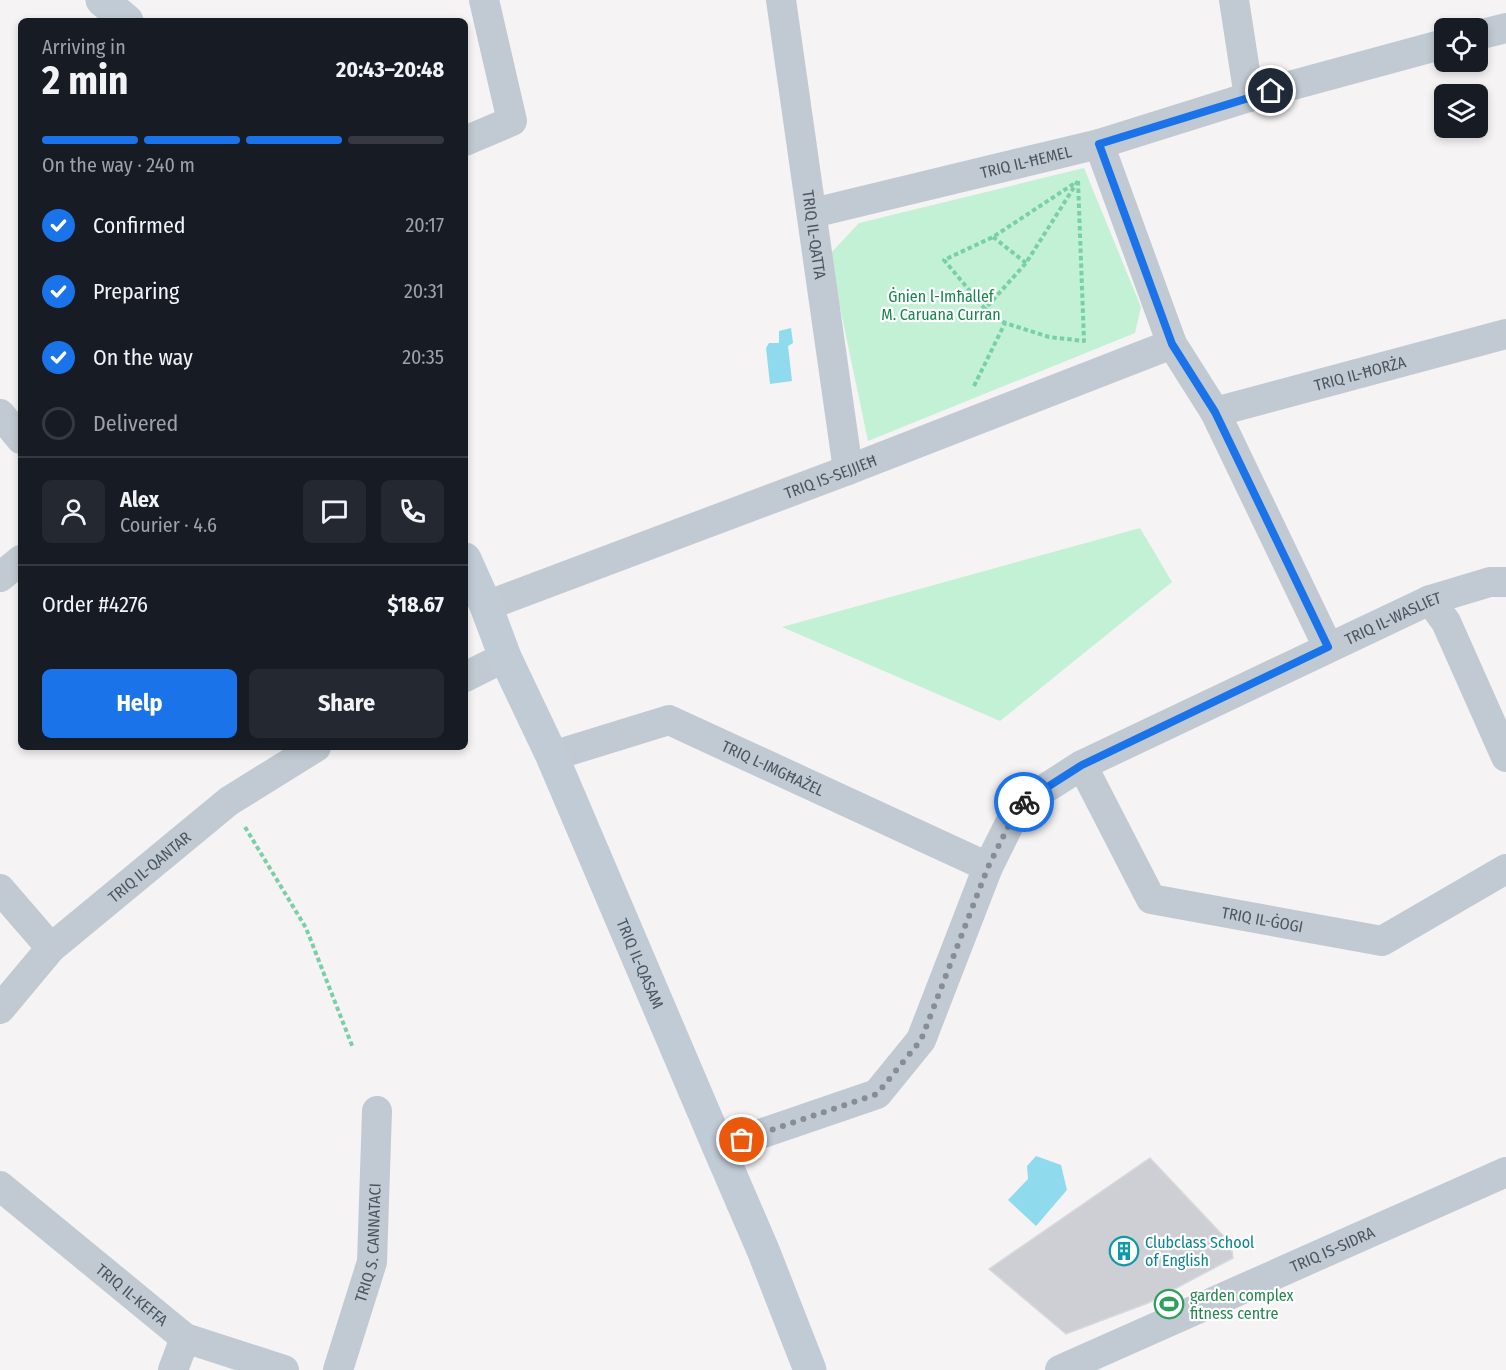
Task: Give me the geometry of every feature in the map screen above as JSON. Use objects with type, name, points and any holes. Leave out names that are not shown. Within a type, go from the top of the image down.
[{"type":"street","points":[[102,0],[123,18]]},
{"type":"street","points":[[468,140],[512,121],[484,0]]},
{"type":"street","name":"TRIQ IL-QATTA","points":[[781,0],[848,470]]},
{"type":"street","points":[[1234,0],[1249,97]]},
{"type":"street","points":[[1488,32],[1506,28]]},
{"type":"street","name":"TRIQ IL-ĦEMEL","points":[[813,213],[1099,144],[1249,97],[1434,47]]},
{"type":"street","points":[[1099,144],[1172,344],[1215,412],[1328,647]]},
{"type":"street","name":"TRIQ IL-ĦORŻA","points":[[1215,412],[1506,334]]},
{"type":"street","name":"TRIQ IS-SEJJIEĦ","points":[[486,606],[848,470],[1172,344]]},
{"type":"street","points":[[0,414],[18,436]]},
{"type":"street","points":[[0,577],[18,562]]},
{"type":"street","name":"TRIQ IL-QASAM","points":[[468,566],[505,657],[552,756],[763,1250],[804,1368]]},
{"type":"street","name":"TRIQ IL-WASLIET","points":[[719,1148],[877,1094],[921,1040],[988,867],[1019,805],[1082,765],[1430,600],[1490,582],[1506,582]]},
{"type":"street","points":[[1430,600],[1446,622],[1506,757]]},
{"type":"street","points":[[468,676],[505,657]]},
{"type":"street","name":"TRIQ L-IMGĦAŻEL","points":[[552,756],[669,720],[988,867]]},
{"type":"street","name":"TRIQ IL-QANTAR","points":[[0,1009],[51,948],[229,801],[311,750]]},
{"type":"street","name":"TRIQ IL-ĠOGI","points":[[1082,765],[1151,899],[1382,941],[1506,869]]},
{"type":"street","points":[[0,889],[51,948]]},
{"type":"street","name":"TRIQ S. CANNATACI","points":[[338,1370],[372,1262],[377,1111]]},
{"type":"street","name":"TRIQ IS-SIDRA","points":[[1060,1370],[1506,1172]]},
{"type":"street","name":"TRIQ IL-KEFFA","points":[[0,1186],[185,1338],[284,1370]]},
{"type":"street","points":[[173,1370],[185,1338]]},
{"type":"path","points":[[1078,181],[1084,341],[1049,337],[1005,323],[985,309],[944,260],[993,237],[1078,181]]},
{"type":"path","points":[[985,309],[1026,263],[1078,181]]},
{"type":"path","points":[[993,237],[1026,263]]},
{"type":"path","points":[[974,386],[1005,323]]},
{"type":"path","points":[[229,801],[306,928],[353,1048]]},
{"type":"green space","name":"Ġnien l-Imħallef M. Caruana Curran","points":[[1084,168],[1141,307],[1135,333],[868,441],[829,255],[859,223]]},
{"type":"green space","points":[[1140,528],[1172,582],[1000,721],[782,627]]},
{"type":"water","points":[[791,328],[793,343],[788,346],[792,381],[770,384],[766,348],[769,343],[779,343],[779,331]]},
{"type":"water","points":[[1036,1156],[1061,1165],[1067,1190],[1036,1226],[1008,1200],[1028,1179],[1027,1166]]},
{"type":"building","name":"Clubclass School of English","points":[[1150,1158],[1231,1244],[1233,1258],[1148,1303],[1066,1334],[989,1269]]},
{"type":"way so far","points":[[742,1140],[877,1094],[921,1040],[988,867],[1019,805],[1024,802]]},
{"type":"place","name":"Clubclass School of English","points":[[1124,1251]]},
{"type":"place","name":"garden complex fitness centre","points":[[1169,1304]]},
{"type":"route","points":[[1024,802],[1082,765],[1328,647],[1215,412],[1172,344],[1099,144],[1271,91]]}]
